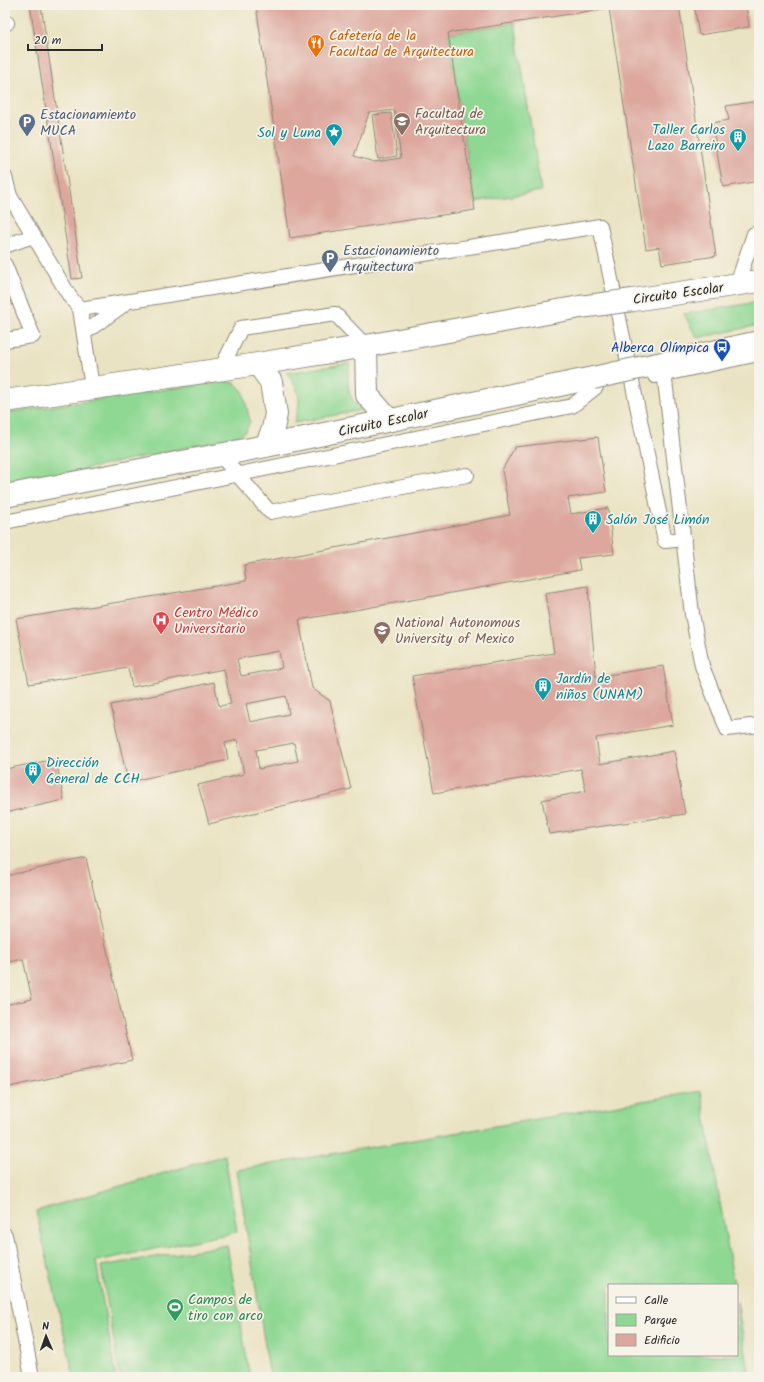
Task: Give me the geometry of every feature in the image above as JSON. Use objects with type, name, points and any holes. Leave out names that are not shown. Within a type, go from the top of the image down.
[{"type":"street","name":"Circuito Escolar","points":[[5,400],[258,364],[580,307],[759,281]]},
{"type":"street","name":"Circuito Escolar","points":[[5,496],[266,446],[389,420],[595,383],[654,370],[759,342]]},
{"type":"street","points":[[366,346],[367,395],[389,420]]},
{"type":"street","points":[[258,364],[271,382],[276,414],[273,429],[266,446]]},
{"type":"lane","points":[[5,177],[10,196],[70,297],[80,309],[92,387]]},
{"type":"lane","points":[[80,309],[600,226],[665,542],[684,539]]},
{"type":"lane","points":[[737,284],[754,234],[759,233]]},
{"type":"lane","points":[[5,246],[33,236]]},
{"type":"lane","points":[[5,265],[33,336],[5,340]]},
{"type":"lane","points":[[84,333],[130,301]]},
{"type":"lane","points":[[221,369],[241,328],[335,314],[366,346]]},
{"type":"lane","points":[[759,354],[654,370],[684,539],[692,614],[702,666],[726,729],[759,725]]},
{"type":"lane","points":[[5,522],[572,406],[595,383]]},
{"type":"lane","points":[[220,455],[270,512],[467,475]]},
{"type":"lane","points":[[5,1235],[32,1377]]},
{"type":"green space","points":[[515,23],[541,191],[474,202],[448,33]]},
{"type":"green space","points":[[759,302],[759,325],[697,338],[684,314]]},
{"type":"green space","points":[[350,363],[348,377],[349,392],[353,400],[362,410],[294,423],[299,397],[295,386],[287,373]]},
{"type":"green space","points":[[223,381],[235,383],[243,391],[250,421],[246,431],[236,437],[5,486],[5,413]]},
{"type":"green space","points":[[759,954],[759,990],[755,955]]},
{"type":"green space","points":[[701,1091],[734,1284],[608,1284],[608,1356],[738,1356],[738,1308],[750,1377],[270,1377],[237,1170]]},
{"type":"green space","points":[[225,1155],[237,1232],[96,1261],[116,1377],[74,1377],[36,1211]]},
{"type":"green space","name":"Campos de tiro con arco","points":[[227,1245],[250,1377],[120,1377],[101,1266]]},
{"type":"building","points":[[30,5],[41,5],[82,278],[72,279]]},
{"type":"building","name":"Facultad de Arquitectura","points":[[256,5],[679,5],[716,256],[662,264],[659,247],[646,249],[609,8],[448,33],[475,210],[290,238]],"holes":[[[394,110],[401,158],[374,162],[354,156],[369,113]]]},
{"type":"building","points":[[694,5],[746,5],[749,27],[699,35]]},
{"type":"building","name":"Taller Carlos Lazo Barreiro","points":[[759,101],[759,181],[723,187],[712,123],[729,120],[726,106]]},
{"type":"building","points":[[391,113],[397,156],[378,159],[372,115]]},
{"type":"building","name":"Centro Médico Universitario","points":[[598,437],[606,492],[568,498],[571,514],[608,508],[614,554],[578,558],[580,570],[299,620],[312,688],[330,701],[351,789],[209,824],[198,785],[244,774],[237,740],[225,743],[228,760],[128,782],[111,705],[214,682],[219,706],[231,704],[224,669],[132,687],[128,668],[29,684],[16,619],[246,581],[244,565],[510,515],[502,470],[515,447]],"holes":[[[279,651],[282,668],[241,676],[237,659]],[[286,696],[289,714],[250,722],[246,704]],[[294,743],[298,761],[259,769],[256,750]]]},
{"type":"building","name":"Jardín de niños (UNAM)","points":[[588,586],[596,677],[663,666],[673,725],[596,738],[600,764],[674,751],[685,814],[549,834],[542,800],[586,791],[581,769],[434,793],[412,676],[554,653],[545,593]]},
{"type":"building","name":"Dirección General de CCH","points":[[56,759],[64,800],[5,813],[5,769]]},
{"type":"building","points":[[86,858],[132,1060],[5,1088],[5,1005],[32,999],[23,959],[5,963],[5,876]]},
{"type":"place","name":"Cafetería de la Facultad de Arquitectura","points":[[316,58]]},
{"type":"place","name":"Facultad de Arquitectura","points":[[402,136]]},
{"type":"place","name":"Estacionamiento MUCA","points":[[27,137]]},
{"type":"place","name":"Sol y Luna","points":[[334,147]]},
{"type":"place","name":"Taller Carlos Lazo Barreiro","points":[[738,152]]},
{"type":"place","name":"Estacionamiento Arquitectura","points":[[330,273]]},
{"type":"place","name":"Alberca Olímpica","points":[[722,362]]},
{"type":"place","name":"Salón José Limón","points":[[593,534]]},
{"type":"place","name":"Centro Médico Universitario","points":[[161,635]]},
{"type":"place","name":"National Autonomous University of Mexico","points":[[382,645]]},
{"type":"place","name":"Jardín de niños (UNAM)","points":[[543,701]]},
{"type":"place","name":"Dirección General de CCH","points":[[33,785]]},
{"type":"place","name":"Campos de tiro con arco","points":[[175,1322]]}]
